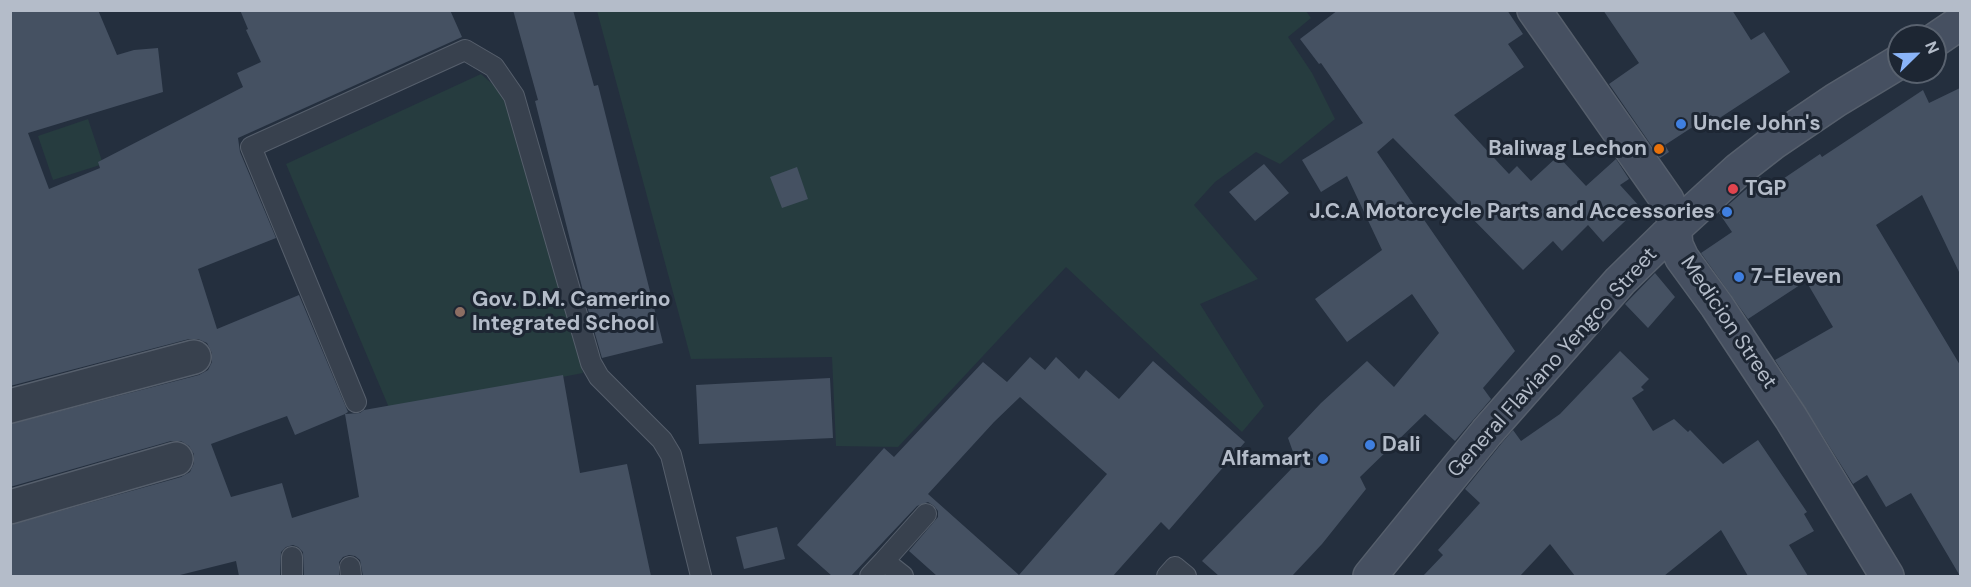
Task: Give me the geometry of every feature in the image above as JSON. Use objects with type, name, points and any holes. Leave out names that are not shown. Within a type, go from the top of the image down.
[{"type":"main road","name":"Medicion Street","points":[[1534,10],[1667,200],[1673,216],[1676,245],[1682,258],[1717,306],[1791,418],[1887,576]]},
{"type":"main road","points":[[1947,31],[1960,23]]},
{"type":"main road","name":"General Flaviano Yengco Street","points":[[1370,576],[1487,432],[1620,281],[1673,229],[1738,170],[1765,149],[1836,100],[1887,69]]},
{"type":"street","points":[[10,406],[194,357]]},
{"type":"street","points":[[10,507],[176,459]]},
{"type":"lane","points":[[356,402],[251,147],[465,50],[494,67],[514,96],[591,363],[599,377],[662,440],[671,455],[701,576]]},
{"type":"lane","points":[[870,576],[926,514]]},
{"type":"lane","points":[[884,561],[903,576]]},
{"type":"lane","points":[[1167,576],[1175,567],[1186,576]]},
{"type":"green space","points":[[597,11],[1306,11],[1311,18],[1288,37],[1312,73],[1335,119],[1280,164],[1256,152],[1215,182],[1194,205],[1258,279],[1200,304],[1264,406],[1242,432],[1066,267],[898,447],[836,446],[832,357],[691,359]]},
{"type":"green space","points":[[481,74],[522,110],[583,373],[390,410],[286,164]]},
{"type":"green space","points":[[88,119],[103,164],[53,180],[38,136]]},
{"type":"building","points":[[10,10],[98,10],[117,55],[134,50],[158,48],[163,92],[28,133],[49,189],[100,168],[98,162],[243,87],[237,73],[261,62],[246,30],[248,29],[240,10],[450,10],[462,37],[238,138],[240,152],[276,238],[198,269],[217,329],[299,295],[348,412],[345,414],[563,375],[580,473],[627,464],[651,576],[363,576],[360,560],[349,555],[343,557],[339,562],[339,576],[304,576],[303,552],[293,545],[281,552],[280,576],[239,576],[236,561],[176,576],[10,576],[10,525],[181,477],[190,472],[194,463],[194,454],[189,446],[181,441],[171,441],[10,487],[10,424],[199,375],[208,370],[212,362],[212,353],[207,343],[198,339],[189,339],[10,386]],"holes":[[[345,414],[359,497],[292,518],[282,483],[231,497],[211,444],[287,416],[295,435]]]},
{"type":"building","points":[[513,10],[573,10],[594,86],[598,85],[663,343],[602,358],[535,101],[538,100]]},
{"type":"building","points":[[1338,10],[1507,10],[1523,34],[1508,44],[1524,67],[1454,115],[1509,174],[1517,166],[1531,181],[1558,156],[1586,186],[1616,159],[1629,179],[1620,185],[1640,207],[1603,242],[1588,225],[1562,251],[1553,241],[1523,270],[1393,138],[1377,152],[1515,351],[1483,388],[1491,399],[1455,441],[1425,414],[1360,477],[1366,489],[1322,544],[1292,576],[1219,576],[1202,561],[1297,463],[1288,438],[1321,403],[1367,361],[1394,387],[1439,333],[1412,294],[1347,342],[1315,299],[1382,250],[1347,176],[1321,192],[1302,160],[1363,123],[1321,63],[1319,64],[1300,39]]},
{"type":"building","points":[[1603,10],[1732,10],[1751,40],[1764,32],[1790,72],[1715,121],[1711,115],[1665,145],[1669,152],[1660,158],[1609,84],[1639,63]]},
{"type":"building","points":[[1960,88],[1960,274],[1922,195],[1876,225],[1960,365],[1960,576],[1911,493],[1886,507],[1867,475],[1853,484],[1775,360],[1833,327],[1806,281],[1748,319],[1701,253],[1732,232],[1719,213],[1760,177],[1768,189],[1820,154],[1822,157],[1923,90],[1929,103]]},
{"type":"building","points":[[1264,164],[1289,193],[1255,221],[1229,192]]},
{"type":"building","points":[[797,167],[808,199],[782,208],[770,177]]},
{"type":"building","points":[[1655,273],[1675,297],[1648,328],[1625,304]]},
{"type":"building","points":[[1620,351],[1649,379],[1641,387],[1644,390],[1632,398],[1653,431],[1674,419],[1688,432],[1690,430],[1723,464],[1758,440],[1807,512],[1804,514],[1814,531],[1789,545],[1808,576],[1748,576],[1721,530],[1664,576],[1575,576],[1550,544],[1520,576],[1423,576],[1443,555],[1438,550],[1480,503],[1465,489],[1513,430],[1521,441],[1560,414]]},
{"type":"building","points":[[1030,357],[1045,370],[1056,357],[1079,379],[1086,370],[1119,399],[1153,361],[1245,442],[1169,530],[1161,522],[1113,576],[937,576],[909,551],[938,517],[938,511],[928,502],[917,506],[851,576],[832,576],[797,545],[884,448],[894,457],[983,362],[1007,382]],"holes":[[[1020,397],[1107,474],[1019,575],[928,494]]]},
{"type":"building","points":[[830,378],[833,438],[699,444],[696,385]]},
{"type":"building","points":[[777,527],[785,559],[744,569],[736,537]]},
{"type":"place","name":"Uncle John's","points":[[1681,124]]},
{"type":"place","name":"Baliwag Lechon","points":[[1659,149]]},
{"type":"place","name":"TGP","points":[[1733,189]]},
{"type":"place","name":"J.C.A Motorcycle Parts and Accessories","points":[[1727,212]]},
{"type":"place","name":"7-Eleven","points":[[1739,277]]},
{"type":"place","name":"Gov. D.M. Camerino Integrated School","points":[[460,312]]},
{"type":"place","name":"Dali","points":[[1370,445]]},
{"type":"place","name":"Alfamart","points":[[1323,459]]}]
